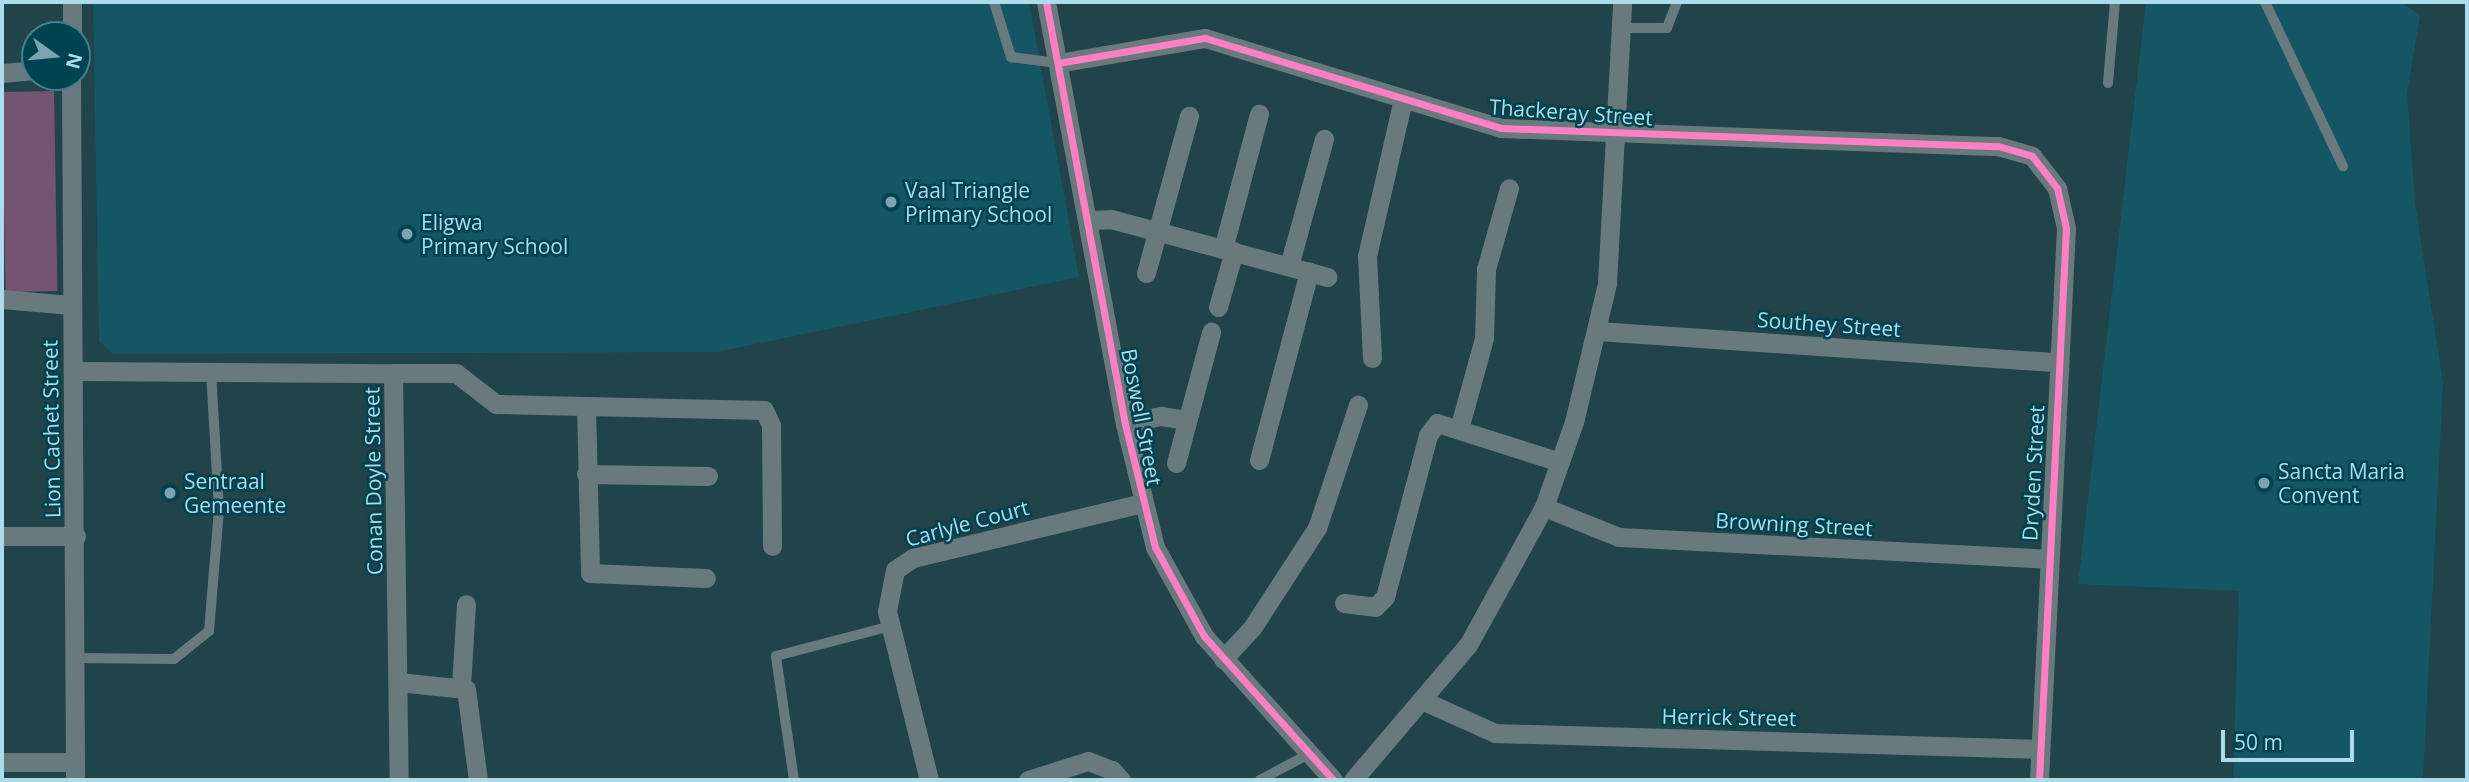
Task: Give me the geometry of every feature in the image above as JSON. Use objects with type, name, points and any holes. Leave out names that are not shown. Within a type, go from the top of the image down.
[{"type":"street","points":[[72,2],[72,21]]},
{"type":"street","name":"Boswell Street","points":[[1046,2],[1142,503],[1178,598],[1223,659],[1333,780]]},
{"type":"street","points":[[1353,780],[1426,702],[1468,645],[1545,507],[1598,331],[1611,243],[1622,2]]},
{"type":"street","name":"Thackeray Street","points":[[1058,64],[1205,38],[1480,124],[1615,134],[1998,146],[2024,152],[2048,172]]},
{"type":"street","points":[[2,73],[21,71]]},
{"type":"street","name":"Lion Cachet Street","points":[[71,91],[71,305],[76,536],[75,771]]},
{"type":"street","points":[[1372,358],[1367,256],[1403,99]]},
{"type":"street","points":[[1219,307],[1259,114]]},
{"type":"street","points":[[1146,273],[1189,116]]},
{"type":"street","points":[[1289,266],[1324,139]]},
{"type":"street","name":"Dryden Street","points":[[2039,780],[2047,559],[2066,228],[2048,172]]},
{"type":"street","points":[[1459,429],[1484,338],[1486,269],[1509,188]]},
{"type":"street","points":[[1087,220],[1111,219],[1318,274],[1259,460]]},
{"type":"street","points":[[2,299],[71,305]]},
{"type":"street","name":"Southey Street","points":[[1598,331],[2057,362]]},
{"type":"street","points":[[1176,463],[1211,332]]},
{"type":"street","name":"Conan Doyle Street","points":[[74,371],[393,373],[399,780]]},
{"type":"street","points":[[393,373],[456,373],[496,404],[764,410],[771,425],[772,546]]},
{"type":"street","points":[[1223,659],[1252,628],[1317,528],[1358,405]]},
{"type":"street","points":[[586,406],[590,573],[706,578]]},
{"type":"street","points":[[1125,424],[1161,416],[1188,420]]},
{"type":"street","points":[[1344,603],[1375,607],[1385,597],[1427,435],[1437,423],[1560,462]]},
{"type":"street","points":[[586,474],[708,477]]},
{"type":"street","name":"Carlyle Court","points":[[929,780],[891,626],[890,579],[913,558],[1142,503]]},
{"type":"street","name":"Browning Street","points":[[1545,507],[1619,537],[2047,559]]},
{"type":"street","points":[[2,536],[76,536]]},
{"type":"street","points":[[466,604],[461,686],[468,695],[478,780]]},
{"type":"street","points":[[398,682],[461,686]]},
{"type":"street","name":"Herrick Street","points":[[1426,702],[1495,733],[2040,749]]},
{"type":"street","points":[[1028,780],[1088,761],[1112,769],[1121,780]]},
{"type":"street","points":[[2,762],[75,771]]},
{"type":"lane","points":[[994,2],[1011,57],[1058,64]]},
{"type":"lane","points":[[1620,28],[1667,28],[1677,2]]},
{"type":"lane","points":[[2108,83],[2115,2]]},
{"type":"lane","points":[[2265,2],[2343,166]]},
{"type":"lane","points":[[75,658],[174,659],[209,631],[219,510],[211,370]]},
{"type":"lane","points":[[794,780],[772,662],[782,651],[891,626]]},
{"type":"lane","points":[[1260,780],[1309,754]]},
{"type":"shaded area","name":"Eligwa Primary School","points":[[93,2],[1029,2],[1079,277],[717,352],[113,354],[99,341]]},
{"type":"shaded area","name":"Sancta Maria Convent","points":[[2146,2],[2401,2],[2420,15],[2407,93],[2415,203],[2443,383],[2423,780],[2233,780],[2239,591],[2078,584]]},
{"type":"shaded area","points":[[54,91],[57,291],[5,292],[2,92]]},
{"type":"cycle path","points":[[1046,2],[1125,424],[1155,547],[1204,636],[1333,780]]},
{"type":"cycle path","points":[[1058,63],[1205,38],[1501,128],[1998,146],[2032,156],[2057,188],[2066,228],[2039,780]]},
{"type":"place","name":"Vaal Triangle Primary School","points":[[891,202]]},
{"type":"place","name":"Eligwa Primary School","points":[[407,234]]},
{"type":"place","name":"Sancta Maria Convent","points":[[2264,483]]},
{"type":"place","name":"Sentraal Gemeente","points":[[170,493]]}]
